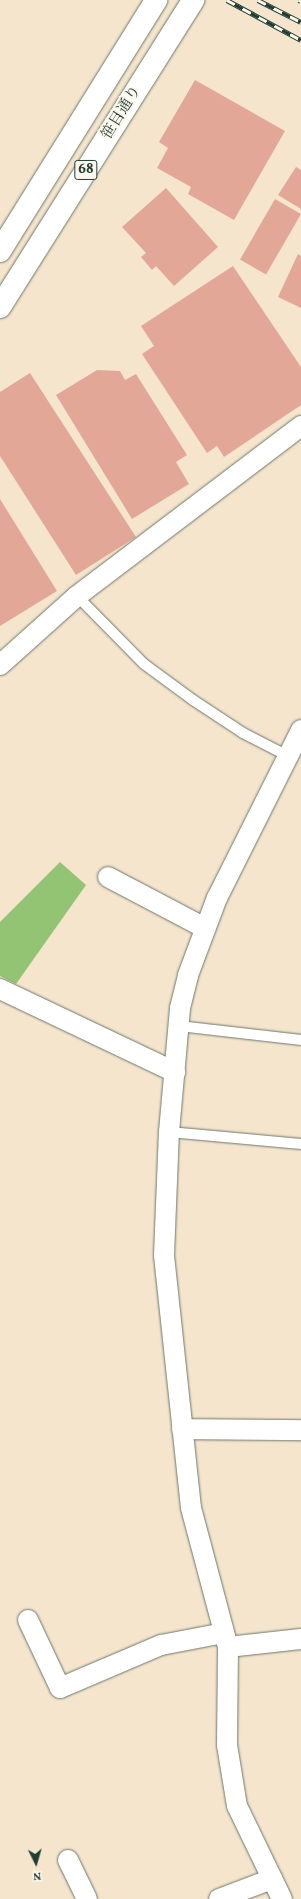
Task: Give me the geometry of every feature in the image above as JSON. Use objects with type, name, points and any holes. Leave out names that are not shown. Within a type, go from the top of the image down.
[{"type":"main road","name":"笹目通り","points":[[0,251],[156,0]]},
{"type":"main road","name":"笹目通り","points":[[0,307],[193,0]]},
{"type":"street","points":[[0,665],[77,596],[301,426]]},
{"type":"street","points":[[282,1899],[237,1806],[227,1744],[226,1640],[191,1508],[164,1254],[169,1132],[179,1026],[188,975],[217,898],[301,730]]},
{"type":"street","points":[[108,877],[205,928]]},
{"type":"street","points":[[0,989],[175,1072]]},
{"type":"street","points":[[182,1429],[301,1430]]},
{"type":"street","points":[[28,1620],[60,1688],[161,1645],[226,1640],[301,1639]]},
{"type":"street","points":[[68,1860],[87,1899]]},
{"type":"street","points":[[219,1899],[272,1879]]},
{"type":"lane","points":[[77,596],[144,664],[193,700],[243,733],[288,756]]},
{"type":"lane","points":[[179,1026],[301,1040]]},
{"type":"lane","points":[[169,1132],[301,1144]]},
{"type":"green space","points":[[60,862],[86,885],[16,984],[0,976],[0,922]]},
{"type":"building","points":[[195,80],[285,131],[234,220],[188,194],[191,187],[157,168],[168,148],[159,142]]},
{"type":"building","points":[[296,167],[301,170],[301,209],[278,195]]},
{"type":"building","points":[[166,188],[218,247],[174,286],[156,266],[152,270],[141,257],[146,253],[122,227]]},
{"type":"building","points":[[275,199],[301,214],[266,275],[240,260]]},
{"type":"building","points":[[298,254],[301,256],[301,308],[278,297]]},
{"type":"building","points":[[233,266],[301,367],[301,405],[224,457],[217,446],[207,453],[142,354],[154,346],[141,326]]},
{"type":"building","points":[[97,370],[120,371],[125,380],[136,374],[187,455],[176,462],[189,484],[132,519],[56,395]]},
{"type":"building","points":[[30,373],[136,537],[76,575],[0,456],[0,392]]},
{"type":"building","points":[[0,499],[57,591],[0,626]]},
{"type":"railway","points":[[227,0],[301,40]]},
{"type":"railway","points":[[258,0],[301,22]]}]
